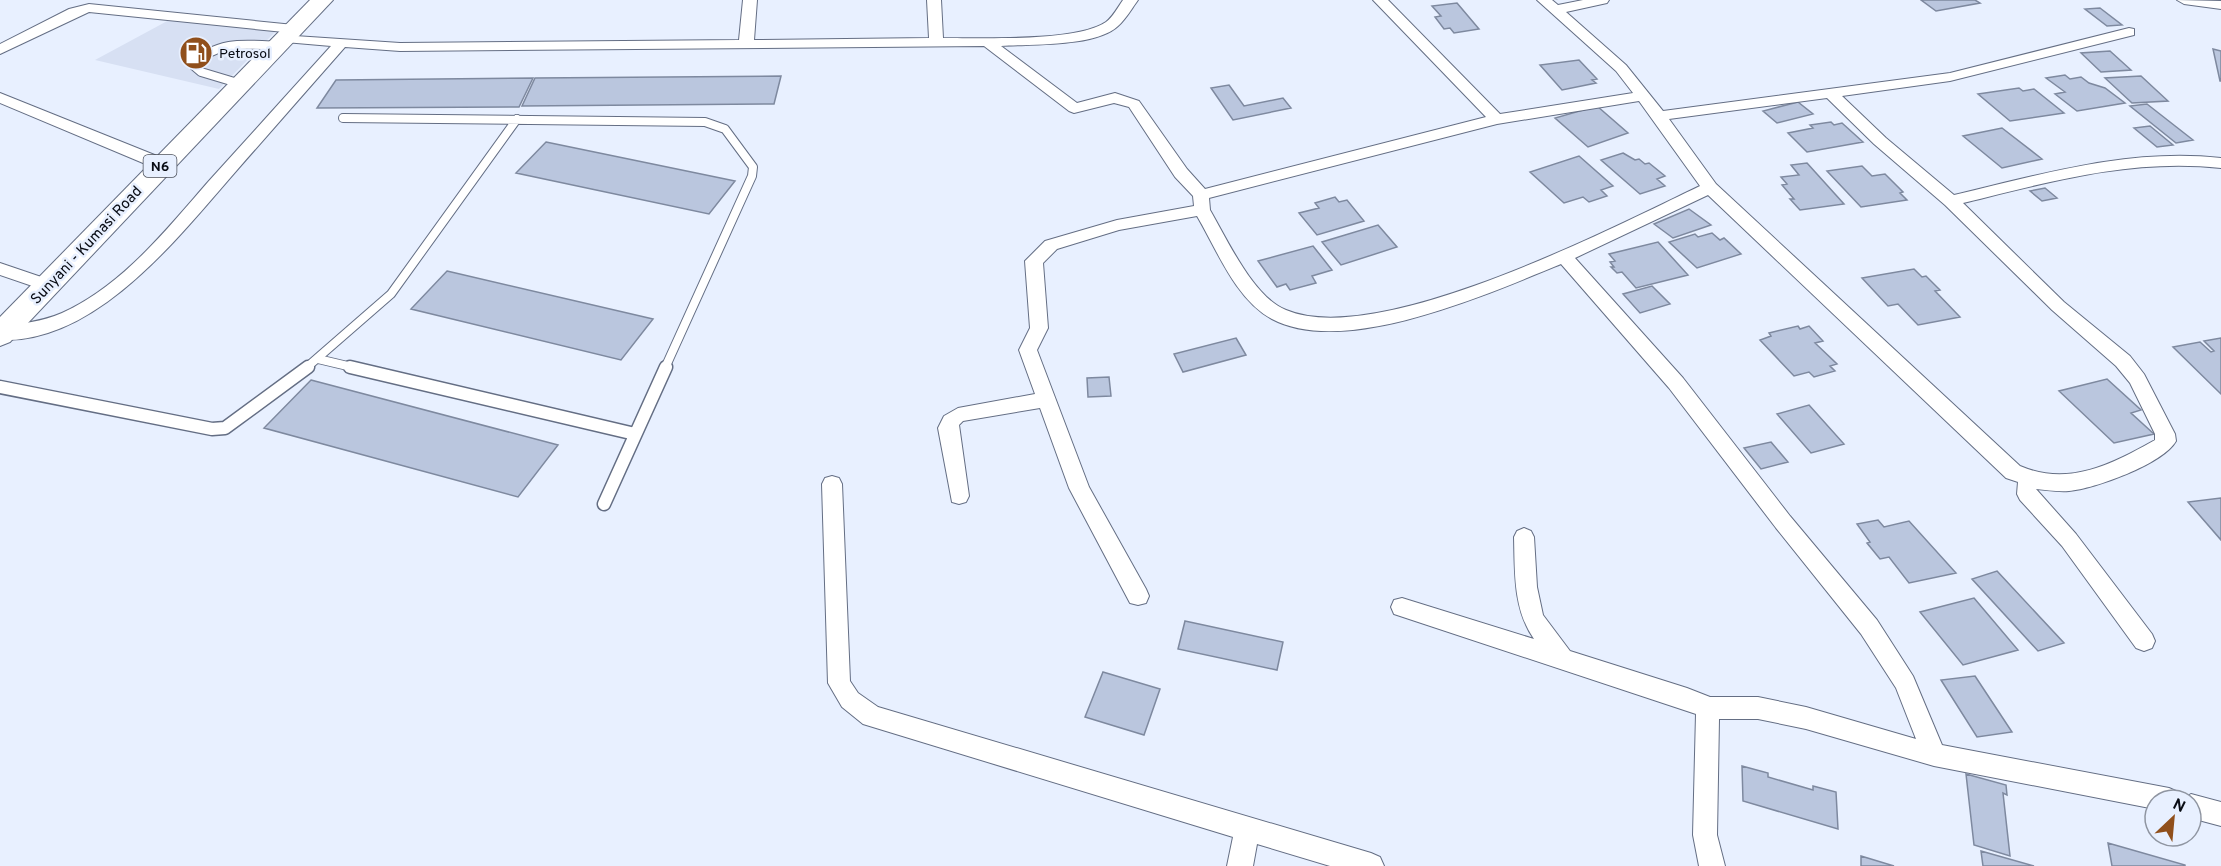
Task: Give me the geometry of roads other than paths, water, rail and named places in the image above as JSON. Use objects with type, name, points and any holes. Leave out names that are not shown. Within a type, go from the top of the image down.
[{"type":"main road","name":"Sunyani - Kumasi Road","points":[[1,334],[161,164],[322,0]]},
{"type":"street","points":[[746,45],[750,0]]},
{"type":"street","points":[[934,0],[936,42]]},
{"type":"street","points":[[1380,0],[1496,119]]},
{"type":"street","points":[[1550,5],[1602,0]]},
{"type":"street","points":[[2184,0],[2221,5]]},
{"type":"street","points":[[0,50],[74,12],[88,8],[286,38],[400,47],[987,42],[1080,35],[1100,31],[1117,20],[1126,2]]},
{"type":"street","points":[[1550,5],[1621,68],[1659,116],[1710,188],[2013,472],[2031,482],[2060,486],[2120,469],[2162,445],[2166,441],[2165,434],[2137,379],[2123,362],[2058,306],[1951,201],[1888,148],[1831,94]]},
{"type":"street","points":[[1659,116],[1950,77],[2129,32]]},
{"type":"street","points":[[987,42],[1074,108],[1114,98],[1134,104],[1202,203],[1258,301],[1281,317],[1306,325],[1329,327],[1408,313],[1565,257],[1710,188]]},
{"type":"street","points":[[1,334],[26,333],[72,316],[136,272],[340,44]]},
{"type":"street","points":[[1138,596],[1079,488],[1028,350],[1040,328],[1034,261],[1042,251],[1051,245],[1117,225],[1496,119],[1643,96]]},
{"type":"street","points":[[0,98],[161,164]]},
{"type":"street","points":[[1951,201],[2096,166],[2199,159],[2221,163]]},
{"type":"street","points":[[1565,257],[1676,383],[1783,522],[1869,627],[1900,673],[1934,755]]},
{"type":"street","points":[[0,269],[47,285]]},
{"type":"street","points":[[959,496],[948,428],[951,421],[958,416],[1048,399]]},
{"type":"street","points":[[2031,482],[2026,486],[2027,494],[2069,540],[2144,641]]},
{"type":"street","points":[[832,484],[839,682],[850,700],[871,716],[1371,866]]},
{"type":"street","points":[[1524,537],[1530,614],[1542,638],[1565,659]]},
{"type":"street","points":[[1402,607],[1687,698],[1708,708],[1758,708],[1806,718],[1934,755],[2143,795]]},
{"type":"street","points":[[1708,708],[1705,835],[1712,866]]},
{"type":"street","points":[[2203,809],[2221,814]]},
{"type":"street","points":[[1240,866],[1248,830]]},
{"type":"lane","points":[[241,84],[201,72],[194,66],[211,50],[223,46],[286,38]]},
{"type":"lane","points":[[343,118],[717,124],[725,129],[753,167],[752,176],[604,504]]},
{"type":"lane","points":[[0,387],[213,429],[225,428],[318,359],[392,294],[517,119]]},
{"type":"lane","points":[[318,359],[635,434]]},
{"type":"place","name":"Petrosol","points":[[196,53]]}]
